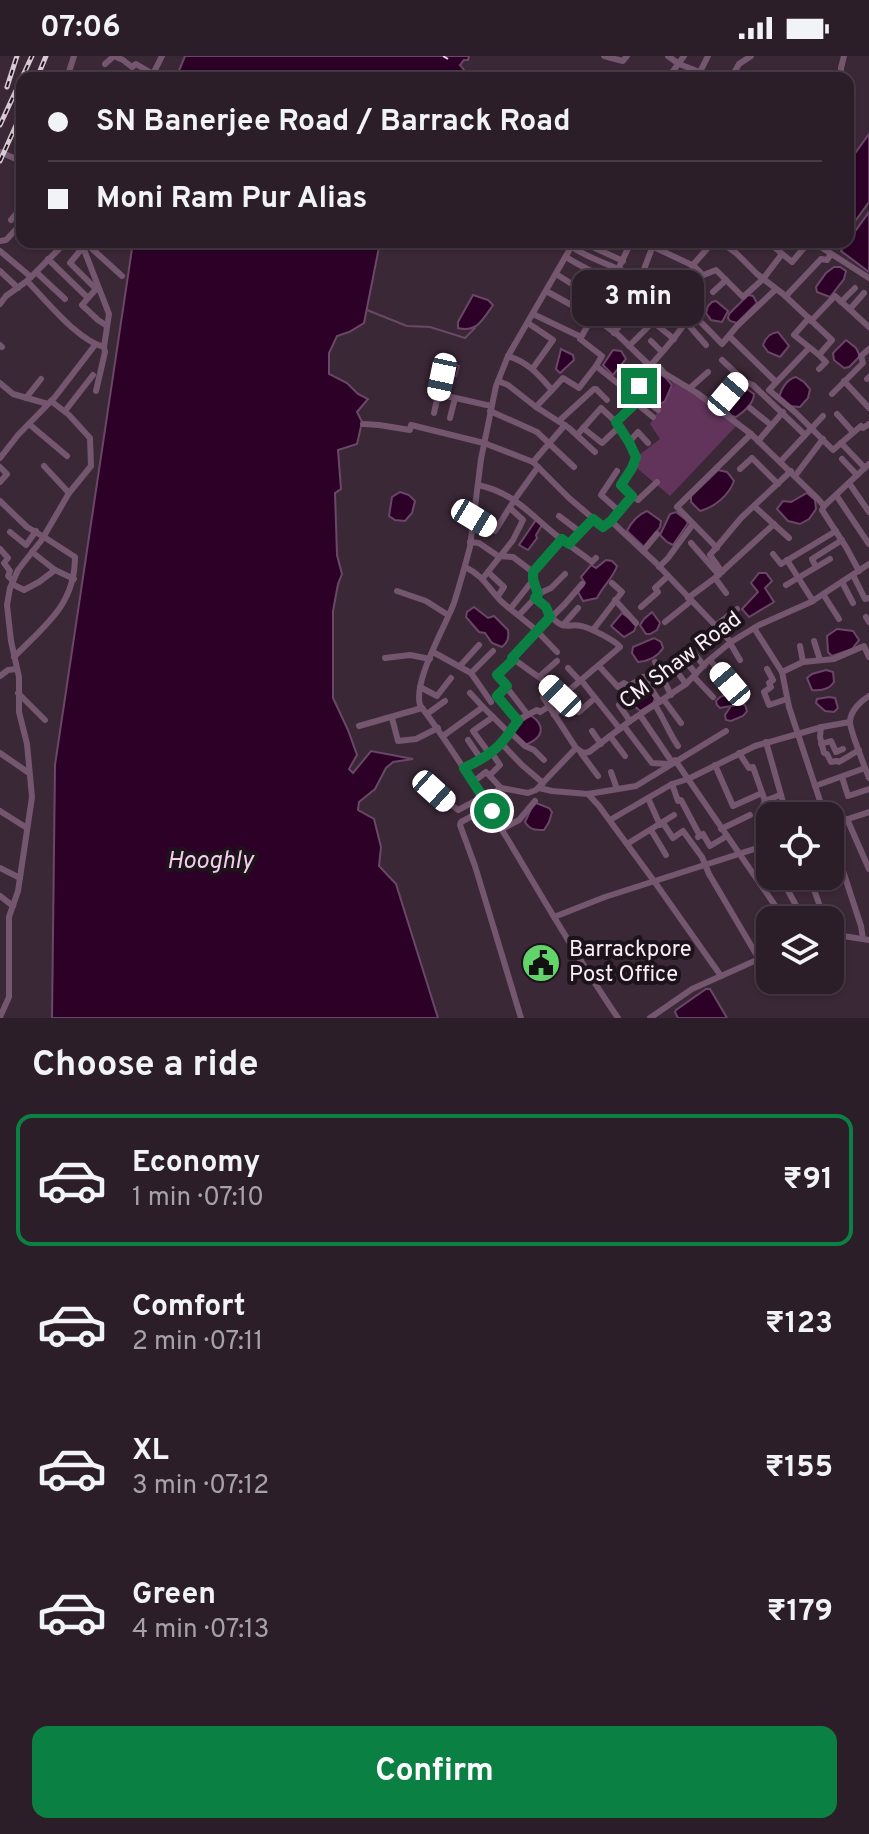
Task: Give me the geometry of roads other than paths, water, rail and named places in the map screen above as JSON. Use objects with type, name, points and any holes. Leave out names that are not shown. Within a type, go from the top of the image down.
[{"type":"street","points":[[105,64],[114,56],[133,67],[136,63],[147,72]]},
{"type":"street","points":[[129,65],[137,56]]},
{"type":"street","points":[[604,56],[623,61],[627,56]]},
{"type":"street","points":[[668,56],[700,72],[708,56]]},
{"type":"street","points":[[673,72],[684,56]]},
{"type":"street","points":[[734,72],[739,64],[751,56]]},
{"type":"street","points":[[0,152],[16,159]]},
{"type":"street","points":[[11,220],[16,214]]},
{"type":"street","points":[[0,241],[6,240],[16,229]]},
{"type":"street","points":[[80,248],[70,263],[96,288],[82,306],[107,326]]},
{"type":"street","points":[[85,248],[109,314],[96,391]]},
{"type":"street","points":[[91,248],[122,276]]},
{"type":"street","points":[[571,248],[508,356],[498,381],[490,408],[465,567],[418,697],[618,1018]]},
{"type":"street","points":[[578,248],[593,260],[640,278],[691,312],[722,344],[776,289]]},
{"type":"street","points":[[595,248],[623,261]]},
{"type":"street","points":[[581,337],[595,318],[628,248]]},
{"type":"street","points":[[614,333],[626,317],[652,248],[692,266],[701,276]]},
{"type":"street","points":[[692,266],[708,248]]},
{"type":"street","points":[[728,248],[786,296],[832,340],[819,355]]},
{"type":"street","points":[[775,248],[792,262],[805,248]]},
{"type":"street","points":[[821,248],[869,278]]},
{"type":"street","points":[[0,304],[59,249]]},
{"type":"street","points":[[0,251],[31,277],[65,299]]},
{"type":"street","points":[[583,428],[602,443],[638,401],[639,386],[650,366],[674,339],[698,301],[698,280],[701,276],[715,270],[743,297],[763,279],[782,254]]},
{"type":"street","points":[[786,296],[821,259],[827,260],[831,254]]},
{"type":"street","points":[[566,257],[612,283]]},
{"type":"street","points":[[48,259],[88,298]]},
{"type":"street","points":[[0,271],[18,288]]},
{"type":"street","points":[[556,274],[602,303]]},
{"type":"street","points":[[31,277],[55,311],[95,345],[104,347]]},
{"type":"street","points":[[713,292],[726,280]]},
{"type":"street","points":[[841,302],[855,288]]},
{"type":"street","points":[[546,291],[595,318],[650,366],[659,367],[751,434],[824,506]]},
{"type":"street","points":[[850,309],[864,293]]},
{"type":"street","points":[[819,369],[826,362],[794,335],[835,296],[869,327]]},
{"type":"street","points":[[533,314],[581,337],[602,356],[579,388],[563,378],[536,407]]},
{"type":"street","points":[[685,321],[706,345]]},
{"type":"street","points":[[629,346],[653,322],[674,339]]},
{"type":"street","points":[[528,323],[553,340],[533,368]]},
{"type":"street","points":[[729,336],[776,382]]},
{"type":"street","points":[[651,341],[662,352]]},
{"type":"street","points":[[1,455],[49,403],[95,345]]},
{"type":"street","points":[[809,348],[769,390],[833,450],[861,426],[863,428],[869,424]]},
{"type":"street","points":[[832,394],[863,363],[861,356],[869,349]]},
{"type":"street","points":[[508,356],[533,368],[552,390]]},
{"type":"street","points":[[716,408],[741,378],[722,360]]},
{"type":"street","points":[[596,366],[621,386],[625,383],[658,410]]},
{"type":"street","points":[[690,388],[708,372]]},
{"type":"street","points":[[65,411],[93,375]]},
{"type":"street","points":[[434,413],[442,377]]},
{"type":"street","points":[[26,398],[41,379]]},
{"type":"street","points":[[739,380],[753,385],[805,435]]},
{"type":"street","points":[[498,381],[562,423],[595,452]]},
{"type":"street","points":[[844,381],[869,408]]},
{"type":"street","points":[[1,386],[13,394],[49,403],[65,411],[90,438],[91,466],[69,493],[44,536],[18,570],[7,605],[32,797],[20,878],[9,917],[10,992],[1,1012]]},
{"type":"street","points":[[474,518],[495,531],[548,443],[576,404],[595,389],[607,400]]},
{"type":"street","points":[[438,394],[490,408],[528,427],[574,467]]},
{"type":"street","points":[[450,418],[455,398]]},
{"type":"street","points":[[636,403],[653,417]]},
{"type":"street","points":[[577,435],[601,408],[618,424],[636,457],[621,485],[638,500],[657,482]]},
{"type":"street","points":[[750,408],[771,425]]},
{"type":"street","points":[[758,441],[783,412]]},
{"type":"street","points":[[837,414],[853,432]]},
{"type":"street","points":[[781,461],[823,416]]},
{"type":"street","points":[[29,424],[67,456]]},
{"type":"street","points":[[363,424],[410,430],[411,425],[484,443],[536,464],[603,527],[632,496]]},
{"type":"street","points":[[629,442],[638,432],[648,443]]},
{"type":"street","points":[[717,548],[677,507],[751,434]]},
{"type":"street","points":[[726,593],[710,555],[741,518],[793,474],[823,439]]},
{"type":"street","points":[[841,443],[867,466],[822,510],[842,540],[865,599],[869,598]]},
{"type":"street","points":[[740,469],[752,458],[778,484]]},
{"type":"street","points":[[842,459],[857,475]]},
{"type":"street","points":[[44,466],[69,493]]},
{"type":"street","points":[[0,467],[7,474],[0,482]]},
{"type":"street","points":[[617,471],[601,495],[619,511]]},
{"type":"street","points":[[849,483],[868,509]]},
{"type":"street","points":[[478,485],[515,499],[592,562],[596,558]]},
{"type":"street","points":[[836,495],[869,544]]},
{"type":"street","points":[[0,501],[27,527],[76,558],[74,579],[62,606],[14,657]]},
{"type":"street","points":[[754,506],[789,538]]},
{"type":"street","points":[[486,575],[514,538],[523,520],[510,508]]},
{"type":"street","points":[[559,516],[580,532]]},
{"type":"street","points":[[511,608],[533,576],[565,542],[593,519]]},
{"type":"street","points":[[611,521],[730,642],[740,660]]},
{"type":"street","points":[[659,567],[693,524]]},
{"type":"street","points":[[665,622],[774,524]]},
{"type":"street","points":[[10,532],[26,545],[36,531]]},
{"type":"street","points":[[773,554],[781,564],[836,531]]},
{"type":"street","points":[[643,551],[657,534]]},
{"type":"street","points":[[816,567],[812,559],[842,540]]},
{"type":"street","points":[[470,542],[479,543],[501,556],[513,557],[533,576],[537,596],[550,617],[563,625],[593,630],[615,641],[620,647],[561,697],[514,659]]},
{"type":"street","points":[[691,543],[719,575]]},
{"type":"street","points":[[0,549],[8,558],[4,563],[10,571],[8,576],[12,584],[24,590],[55,570]]},
{"type":"street","points":[[32,552],[55,570],[74,579]]},
{"type":"street","points":[[786,585],[830,559]]},
{"type":"street","points":[[787,560],[813,601]]},
{"type":"street","name":"CM Shaw Road","points":[[577,749],[583,753],[589,752],[686,684],[730,642],[813,601],[869,564]]},
{"type":"street","points":[[465,567],[486,575],[498,596],[557,652]]},
{"type":"street","points":[[519,615],[565,574]]},
{"type":"street","points":[[641,607],[658,592],[655,588],[668,576]]},
{"type":"street","points":[[842,582],[853,603]]},
{"type":"street","points":[[593,630],[622,592],[612,583]]},
{"type":"street","points":[[0,593],[12,584]]},
{"type":"street","points":[[528,715],[497,675],[582,584]]},
{"type":"street","points":[[397,591],[426,601],[448,615]]},
{"type":"street","points":[[823,594],[839,619]]},
{"type":"street","points":[[615,600],[636,623]]},
{"type":"street","points":[[563,625],[578,608]]},
{"type":"street","points":[[715,626],[737,609]]},
{"type":"street","points":[[0,621],[9,627]]},
{"type":"street","points":[[754,628],[782,672],[787,699],[820,802]]},
{"type":"street","points":[[814,641],[820,660]]},
{"type":"street","points":[[460,666],[479,645]]},
{"type":"street","points":[[782,672],[803,662],[834,659],[866,645],[869,657]]},
{"type":"street","points":[[800,646],[803,662]]},
{"type":"street","points":[[691,649],[730,684]]},
{"type":"street","points":[[471,673],[493,651]]},
{"type":"street","points":[[385,658],[432,655],[460,666],[471,673],[491,702]]},
{"type":"street","points":[[683,658],[713,697]]},
{"type":"street","points":[[539,677],[557,661]]},
{"type":"street","points":[[655,662],[671,695]]},
{"type":"street","points":[[672,665],[686,684]]},
{"type":"street","points":[[599,666],[618,687],[624,683],[629,686],[643,677],[660,702],[681,723]]},
{"type":"street","points":[[568,668],[625,725],[652,763],[674,762],[726,731]]},
{"type":"street","points":[[0,676],[8,670],[17,669]]},
{"type":"street","points":[[767,669],[773,680],[769,683],[771,687],[764,692],[769,705],[787,699]]},
{"type":"street","points":[[420,687],[437,696],[451,678]]},
{"type":"street","points":[[547,683],[543,697],[548,707],[598,776]]},
{"type":"street","points":[[443,736],[491,702],[507,686]]},
{"type":"street","points":[[18,693],[45,720]]},
{"type":"street","points":[[470,693],[544,760]]},
{"type":"street","points":[[554,715],[574,695]]},
{"type":"street","points":[[497,696],[518,721]]},
{"type":"street","points":[[869,696],[853,711],[850,722],[869,777]]},
{"type":"street","points":[[579,712],[595,698]]},
{"type":"street","points":[[359,726],[424,711],[445,701]]},
{"type":"street","points":[[660,702],[678,746]]},
{"type":"street","points":[[619,705],[625,725]]},
{"type":"street","points":[[464,768],[501,743],[518,721],[548,707]]},
{"type":"street","points":[[640,715],[756,878]]},
{"type":"street","points":[[490,775],[500,765],[473,731],[493,717]]},
{"type":"street","points":[[392,718],[398,741],[416,739],[438,728]]},
{"type":"street","points":[[501,743],[541,785],[552,791],[588,794],[688,779],[766,742],[850,722]]},
{"type":"street","points":[[821,727],[821,744],[831,762],[839,762],[859,750]]},
{"type":"street","points":[[592,731],[601,744]]},
{"type":"street","points":[[610,736],[625,756]]},
{"type":"street","points":[[468,740],[481,759]]},
{"type":"street","points":[[821,744],[831,741],[836,752],[843,749]]},
{"type":"street","points":[[766,742],[782,802]]},
{"type":"street","points":[[473,782],[486,772],[501,788],[528,793],[541,785],[577,749]]},
{"type":"street","points":[[739,753],[749,768],[753,767],[763,802]]},
{"type":"street","points":[[808,762],[824,753]]},
{"type":"street","points":[[1,754],[29,773]]},
{"type":"street","points":[[610,820],[648,798],[666,780],[674,762]]},
{"type":"street","points":[[715,765],[733,806],[780,795]]},
{"type":"street","points":[[815,786],[865,768]]},
{"type":"street","points":[[611,772],[617,789]]},
{"type":"street","points":[[842,777],[848,796],[869,789]]},
{"type":"street","points":[[666,780],[678,801],[681,800],[700,836]]},
{"type":"street","points":[[434,791],[458,810],[501,788]]},
{"type":"street","points":[[588,794],[610,820],[721,976]]},
{"type":"street","points":[[648,798],[673,838],[683,831],[692,842],[756,954]]},
{"type":"street","points":[[502,829],[520,819],[535,801]]},
{"type":"street","points":[[489,807],[460,825],[521,1018]]},
{"type":"street","points":[[0,811],[27,828]]},
{"type":"street","points":[[844,820],[869,812]]},
{"type":"street","points":[[627,844],[674,815]]},
{"type":"street","points":[[721,829],[750,815]]},
{"type":"street","points":[[847,819],[869,869]]},
{"type":"street","points":[[651,830],[666,855]]},
{"type":"street","points":[[692,842],[703,834],[710,846],[727,836]]},
{"type":"street","points":[[554,917],[605,897],[756,849]]},
{"type":"street","points":[[0,868],[20,878]]},
{"type":"street","points":[[844,874],[866,939],[844,936]]},
{"type":"street","points":[[0,896],[13,906]]},
{"type":"street","points":[[0,941],[9,938]]},
{"type":"street","points":[[650,1018],[692,989],[756,960]]},
{"type":"water","points":[[185,56],[469,56],[460,65],[466,72],[178,72]]},
{"type":"water","points":[[869,134],[869,202],[854,223],[854,155]]},
{"type":"water","points":[[869,212],[869,272],[841,251],[843,248],[854,248],[854,233]]},
{"type":"water","name":"Hooghly","points":[[132,248],[379,248],[364,323],[337,336],[329,353],[329,374],[368,399],[357,412],[362,422],[357,444],[338,450],[341,489],[335,493],[337,555],[342,574],[333,611],[333,698],[357,755],[349,769],[353,773],[371,751],[413,759],[393,762],[386,768],[375,789],[359,802],[358,810],[374,819],[381,847],[379,866],[396,884],[438,1018],[52,1018],[55,765]]},
{"type":"water","points":[[834,267],[846,271],[844,279],[830,297],[817,292],[816,287]]},
{"type":"water","points":[[473,295],[493,305],[475,327],[458,328],[458,322]]},
{"type":"water","points":[[748,295],[753,296],[757,303],[737,323],[730,321],[729,314]]},
{"type":"water","points":[[716,301],[728,311],[722,322],[711,320],[706,313],[708,306]]},
{"type":"water","points":[[778,332],[789,346],[780,357],[768,352],[763,345],[769,336]]},
{"type":"water","points":[[846,340],[860,356],[844,368],[834,360],[833,353]]},
{"type":"water","points":[[561,349],[573,355],[574,360],[560,373],[556,369]]},
{"type":"water","points":[[613,350],[621,351],[626,359],[613,375],[603,365]]},
{"type":"water","points":[[439,358],[459,366],[456,376],[437,370]]},
{"type":"water","points":[[657,372],[672,385],[665,401],[657,406],[643,395],[642,389],[651,374]]},
{"type":"water","points":[[796,377],[810,389],[808,398],[800,407],[789,406],[779,397],[785,384]]},
{"type":"water","points":[[740,388],[745,388],[754,397],[736,417],[723,407],[725,400]]},
{"type":"water","points":[[718,470],[727,472],[734,481],[721,500],[700,511],[691,502],[691,496]]},
{"type":"water","points":[[400,492],[415,501],[412,513],[405,521],[389,516],[392,497]]},
{"type":"water","points":[[807,493],[815,500],[816,509],[809,519],[800,524],[788,521],[777,509],[783,501],[791,502]]},
{"type":"water","points":[[647,511],[661,521],[660,527],[644,547],[627,531]]},
{"type":"water","points":[[676,512],[688,523],[673,545],[660,535],[670,514]]},
{"type":"water","points":[[536,520],[542,525],[528,550],[519,545]]},
{"type":"water","points":[[606,560],[617,566],[613,574],[597,598],[583,601],[578,592],[585,583],[581,577],[591,565],[596,568]]},
{"type":"water","points":[[759,573],[766,573],[772,581],[765,588],[774,602],[749,617],[742,609],[758,592],[751,583]]},
{"type":"water","points":[[474,607],[488,618],[494,616],[508,630],[508,640],[502,647],[492,643],[466,617]]},
{"type":"water","points":[[652,612],[660,623],[657,630],[646,634],[640,625]]},
{"type":"water","points":[[622,613],[636,626],[624,637],[611,626]]},
{"type":"water","points":[[837,629],[853,631],[859,640],[852,649],[832,656],[828,652],[827,636]]},
{"type":"water","points":[[654,638],[661,642],[663,648],[652,658],[638,662],[632,653],[633,647]]},
{"type":"water","points":[[826,670],[833,672],[834,682],[830,687],[812,690],[807,678]]},
{"type":"water","points":[[645,689],[655,698],[653,703],[640,711],[630,702]]},
{"type":"water","points":[[732,692],[736,695],[736,702],[732,706],[740,703],[745,705],[747,711],[731,721],[726,720],[725,715],[731,706],[720,708],[716,701]]},
{"type":"water","points":[[835,698],[838,708],[834,712],[825,711],[816,703],[817,699]]},
{"type":"water","points":[[530,715],[539,723],[541,732],[525,745],[514,734],[514,728]]},
{"type":"water","points":[[536,803],[552,812],[544,830],[533,829],[525,822]]},
{"type":"water","points":[[710,989],[727,1018],[678,1018],[676,1010]]},
{"type":"waterway","points":[[367,310],[407,326],[430,327],[465,338],[475,328]]},
{"type":"railway","points":[[7,87],[17,56]]},
{"type":"railway","points":[[25,72],[32,56]]},
{"type":"railway","points":[[39,72],[46,56]]},
{"type":"railway","points":[[0,125],[16,90]]},
{"type":"railway","points":[[0,161],[16,125]]},
{"type":"place","name":"Barrackpore Post Office","points":[[541,963]]}]
